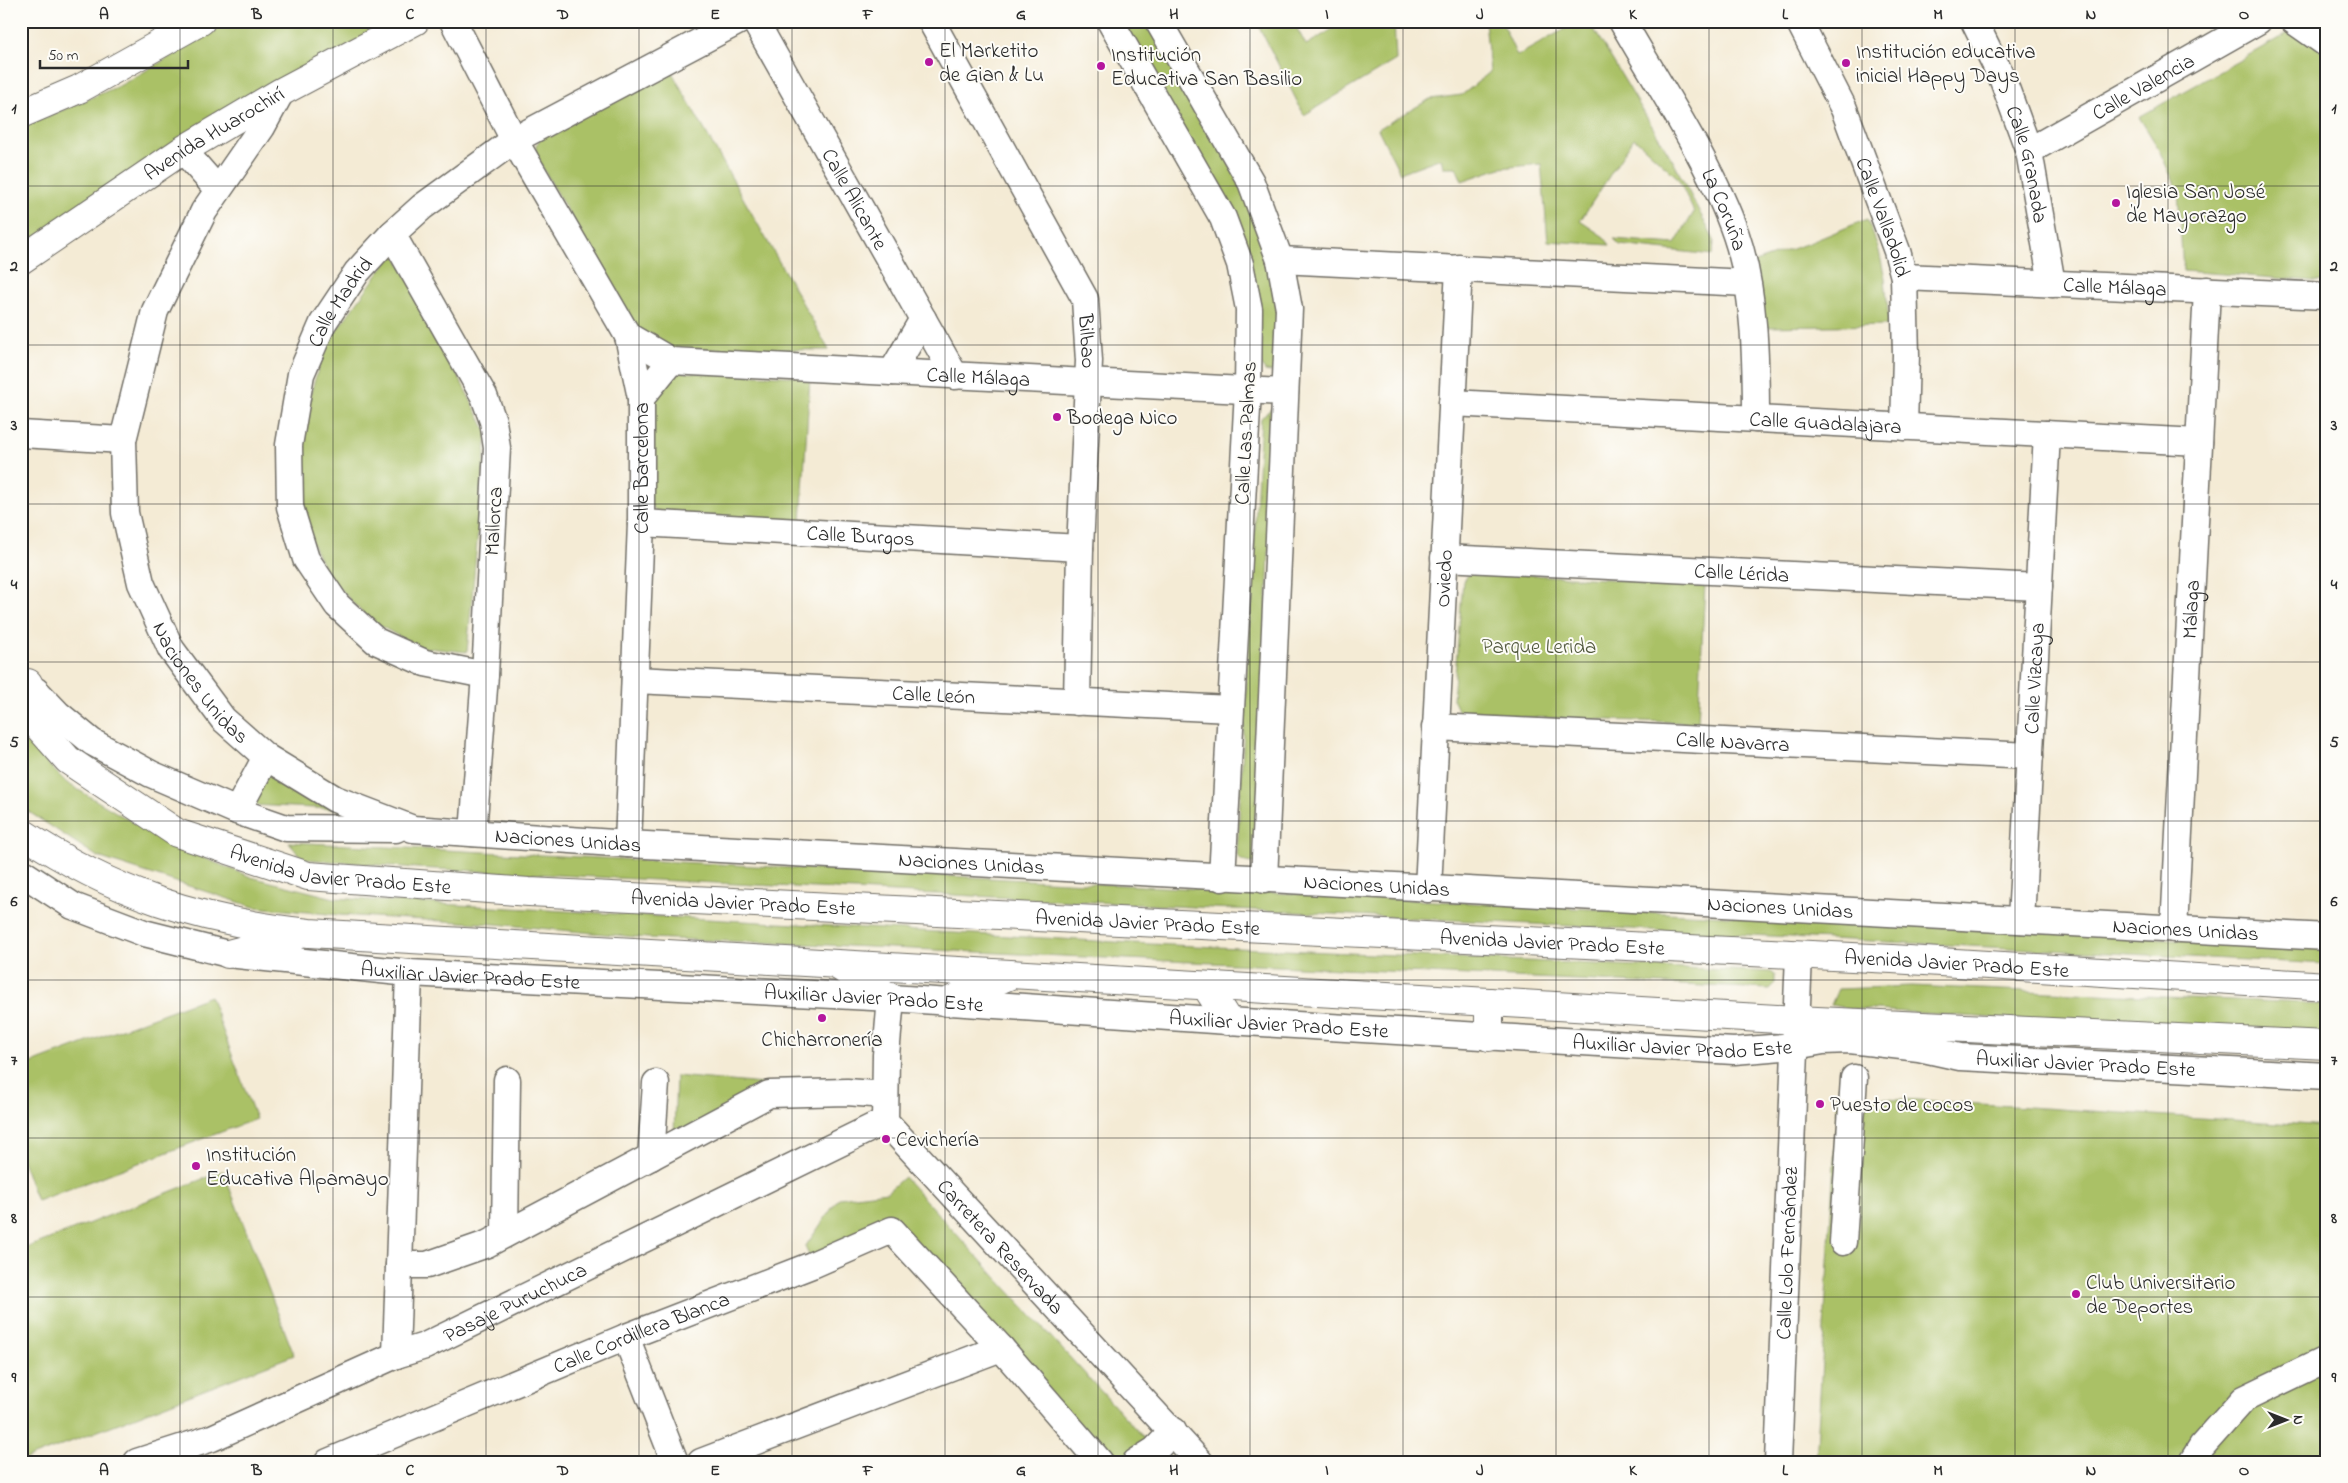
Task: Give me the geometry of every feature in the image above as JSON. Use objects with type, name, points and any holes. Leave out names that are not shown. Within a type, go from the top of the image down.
[{"type":"main road","points":[[21,114],[79,89],[201,21]]},
{"type":"main road","name":"Avenida Huarochirí","points":[[21,260],[183,150],[281,92],[415,21]]},
{"type":"main road","name":"Avenida Javier Prado Este","points":[[23,688],[68,760],[177,833],[308,876],[529,892],[1799,955],[2327,986]]},
{"type":"main road","points":[[21,832],[102,879],[166,905],[242,924],[309,933],[1489,1002],[1795,1033],[2327,1045]]},
{"type":"main road","points":[[228,954],[309,933]]},
{"type":"main road","points":[[833,963],[891,998]]},
{"type":"main road","points":[[947,1002],[1012,974]]},
{"type":"main road","points":[[1206,986],[1228,1021]]},
{"type":"main road","points":[[1489,1002],[1489,1037]]},
{"type":"street","points":[[453,21],[514,140],[628,336],[641,398]]},
{"type":"street","name":"Calle Madrid","points":[[485,675],[425,663],[376,641],[337,605],[306,559],[290,507],[289,445],[301,374],[323,323],[357,272],[392,234],[422,207],[514,140],[739,21]]},
{"type":"street","name":"Calle Alicante","points":[[755,21],[955,376]]},
{"type":"street","name":"Bilbao","points":[[931,21],[1085,299],[1088,333],[1088,382],[1080,548],[1077,702]]},
{"type":"street","name":"Calle Las Palmas","points":[[1110,21],[1210,194],[1233,243],[1244,279],[1249,309],[1248,390],[1222,878]]},
{"type":"street","name":"Calle Las Palmas","points":[[1158,21],[1251,182],[1280,260],[1289,309],[1264,880]]},
{"type":"street","name":"La Coruña","points":[[1622,21],[1711,176],[1736,236],[1747,283],[1756,360],[1756,419]]},
{"type":"street","name":"Calle Valladolid","points":[[1799,21],[1844,110],[1898,251],[1904,277],[1906,355],[1904,427]]},
{"type":"street","name":"Calle Granada","points":[[1974,21],[2003,80],[2029,151],[2052,284]]},
{"type":"street","name":"Calle Valencia","points":[[2029,151],[2258,21]]},
{"type":"street","points":[[2294,21],[2327,44]]},
{"type":"street","name":"Naciones Unidas","points":[[281,92],[262,127],[204,211],[155,310],[122,440],[125,513],[141,583],[171,649],[223,719],[266,757],[335,799],[413,829],[628,844],[2327,937]]},
{"type":"street","points":[[183,150],[218,190]]},
{"type":"street","name":"Mallorca","points":[[392,234],[484,396],[493,421],[497,448],[485,675],[472,833]]},
{"type":"street","points":[[1280,260],[1747,283]]},
{"type":"street","name":"Oviedo","points":[[1428,889],[1459,268]]},
{"type":"street","name":"Calle Málaga","points":[[1904,277],[2327,296]]},
{"type":"street","name":"Málaga","points":[[2174,929],[2207,290]]},
{"type":"street","points":[[892,372],[923,319]]},
{"type":"street","points":[[628,336],[671,361]]},
{"type":"street","name":"Calle Málaga","points":[[671,361],[1285,392]]},
{"type":"street","name":"Calle Barcelona","points":[[628,844],[641,523],[641,398],[671,361]]},
{"type":"street","name":"Calle Guadalajara","points":[[1452,403],[2199,442]]},
{"type":"street","points":[[21,434],[122,440]]},
{"type":"street","name":"Calle Vizcaya","points":[[2021,920],[2047,434]]},
{"type":"street","name":"Calle Burgos","points":[[641,523],[1080,548]]},
{"type":"street","name":"Calle Lérida","points":[[1444,558],[2039,587]]},
{"type":"street","name":"Calle León","points":[[636,680],[1230,709]]},
{"type":"street","points":[[23,688],[92,742],[151,774],[237,811],[286,828],[413,829]]},
{"type":"street","name":"Calle Navarra","points":[[1435,727],[2030,756]]},
{"type":"street","points":[[237,811],[266,757]]},
{"type":"street","name":"Auxiliar Javier Prado Este","points":[[21,872],[73,906],[144,932],[228,954],[409,973],[891,998],[1228,1021],[1734,1051],[1795,1033],[1823,1041],[1850,1040],[1919,1048],[1960,1057],[2327,1076]]},
{"type":"street","points":[[2327,932],[2327,937]]},
{"type":"street","points":[[1795,1033],[1799,955]]},
{"type":"street","points":[[396,1355],[409,973]]},
{"type":"street","points":[[399,1265],[427,1264],[487,1244],[769,1094],[847,1092],[885,1108],[891,998]]},
{"type":"street","name":"Calle Lolo Fernández","points":[[1778,1462],[1795,1033]]},
{"type":"street","points":[[1843,1242],[1854,1078]]},
{"type":"street","points":[[505,1234],[507,1080]]},
{"type":"street","points":[[651,1157],[656,1083]]},
{"type":"street","name":"Pasaje Puruchuca","points":[[137,1462],[212,1438],[396,1355],[425,1346],[885,1108]]},
{"type":"street","name":"Carretera Reservada","points":[[885,1108],[1200,1462]]},
{"type":"street","name":"Calle Cordillera Blanca","points":[[328,1462],[626,1336],[812,1264],[892,1230],[1001,1348]]},
{"type":"street","points":[[626,1336],[675,1462]]},
{"type":"street","points":[[701,1462],[1001,1348],[1100,1462]]},
{"type":"street","points":[[2192,1462],[2202,1446],[2244,1399],[2327,1358]]},
{"type":"street","points":[[1136,1462],[1155,1450],[1173,1431]]},
{"type":"green space","points":[[232,21],[398,21],[21,251],[21,128],[121,85]]},
{"type":"green space","points":[[1123,21],[1149,21],[1217,139],[1264,234],[1277,288],[1279,369],[1271,372],[1265,371],[1261,364],[1255,306]]},
{"type":"green space","points":[[1256,21],[1293,21],[1306,45],[1346,21],[1394,21],[1396,60],[1304,115]]},
{"type":"green space","points":[[1485,21],[1501,21],[1517,56],[1579,21],[1589,21],[1673,161],[1714,240],[1713,255],[1620,245],[1614,239],[1675,244],[1694,212],[1678,178],[1634,138],[1580,221],[1604,237],[1610,245],[1548,241],[1541,164],[1500,168],[1462,181],[1456,167],[1443,167],[1441,158],[1400,173],[1378,129],[1430,99],[1462,95],[1490,72]]},
{"type":"green space","points":[[2295,29],[2327,55],[2327,282],[2183,271],[2178,191],[2157,146],[2139,117]]},
{"type":"green space","points":[[669,67],[829,350],[667,349],[634,327],[536,156],[536,145],[541,138]]},
{"type":"green space","points":[[1867,219],[1878,247],[1885,278],[1889,325],[1765,327],[1752,263],[1809,243]]},
{"type":"green space","points":[[394,252],[487,432],[467,652],[418,647],[368,619],[329,577],[306,531],[298,484],[305,412],[325,346]]},
{"type":"green space","points":[[675,372],[810,377],[801,522],[657,512],[648,502],[654,390]]},
{"type":"green space","points":[[1271,409],[1275,409],[1256,863],[1253,863],[1243,861],[1237,856],[1261,418]]},
{"type":"green space","name":"Parque Lerida","points":[[1471,572],[1705,584],[1698,723],[1468,715],[1459,712],[1453,699],[1463,581]]},
{"type":"green space","points":[[21,737],[67,783],[171,845],[251,877],[334,898],[1150,944],[1771,972],[1775,975],[1775,983],[1769,989],[647,938],[495,924],[339,915],[254,907],[98,857],[29,812],[21,806]]},
{"type":"green space","points":[[269,773],[336,809],[250,805]]},
{"type":"green space","points":[[289,842],[2327,947],[2327,964],[417,868],[303,859]]},
{"type":"green space","points":[[1911,986],[2327,1004],[2327,1036],[2126,1027],[1846,1008],[1831,1005],[1838,989]]},
{"type":"green space","points":[[210,996],[256,1119],[37,1201],[21,1158],[21,1067]]},
{"type":"green space","points":[[676,1076],[774,1085],[674,1134]]},
{"type":"green space","name":"Club Universitario de Deportes","points":[[1838,1095],[2327,1126],[2327,1462],[1816,1462]]},
{"type":"green space","points":[[223,1171],[294,1355],[21,1461],[21,1250]]},
{"type":"green space","points":[[904,1177],[1166,1462],[1100,1462],[892,1232],[813,1263],[805,1247],[839,1198],[887,1192]]},
{"type":"place","name":"El Marketito de Gian & Lu","points":[[929,62]]},
{"type":"place","name":"Institución educativa inicial Happy Days","points":[[1846,63]]},
{"type":"place","name":"Institución Educativa San Basilio","points":[[1101,66]]},
{"type":"place","name":"Iglesia San José de Mayorazgo","points":[[2116,203]]},
{"type":"place","name":"Bodega Nico","points":[[1057,417]]},
{"type":"place","name":"Chicharronería","points":[[822,1018]]},
{"type":"place","name":"Puesto de cocos","points":[[1820,1104]]},
{"type":"place","name":"Cevichería","points":[[886,1139]]},
{"type":"place","name":"Institución Educativa Alpamayo","points":[[196,1166]]},
{"type":"place","name":"Club Universitario de Deportes","points":[[2076,1294]]}]
